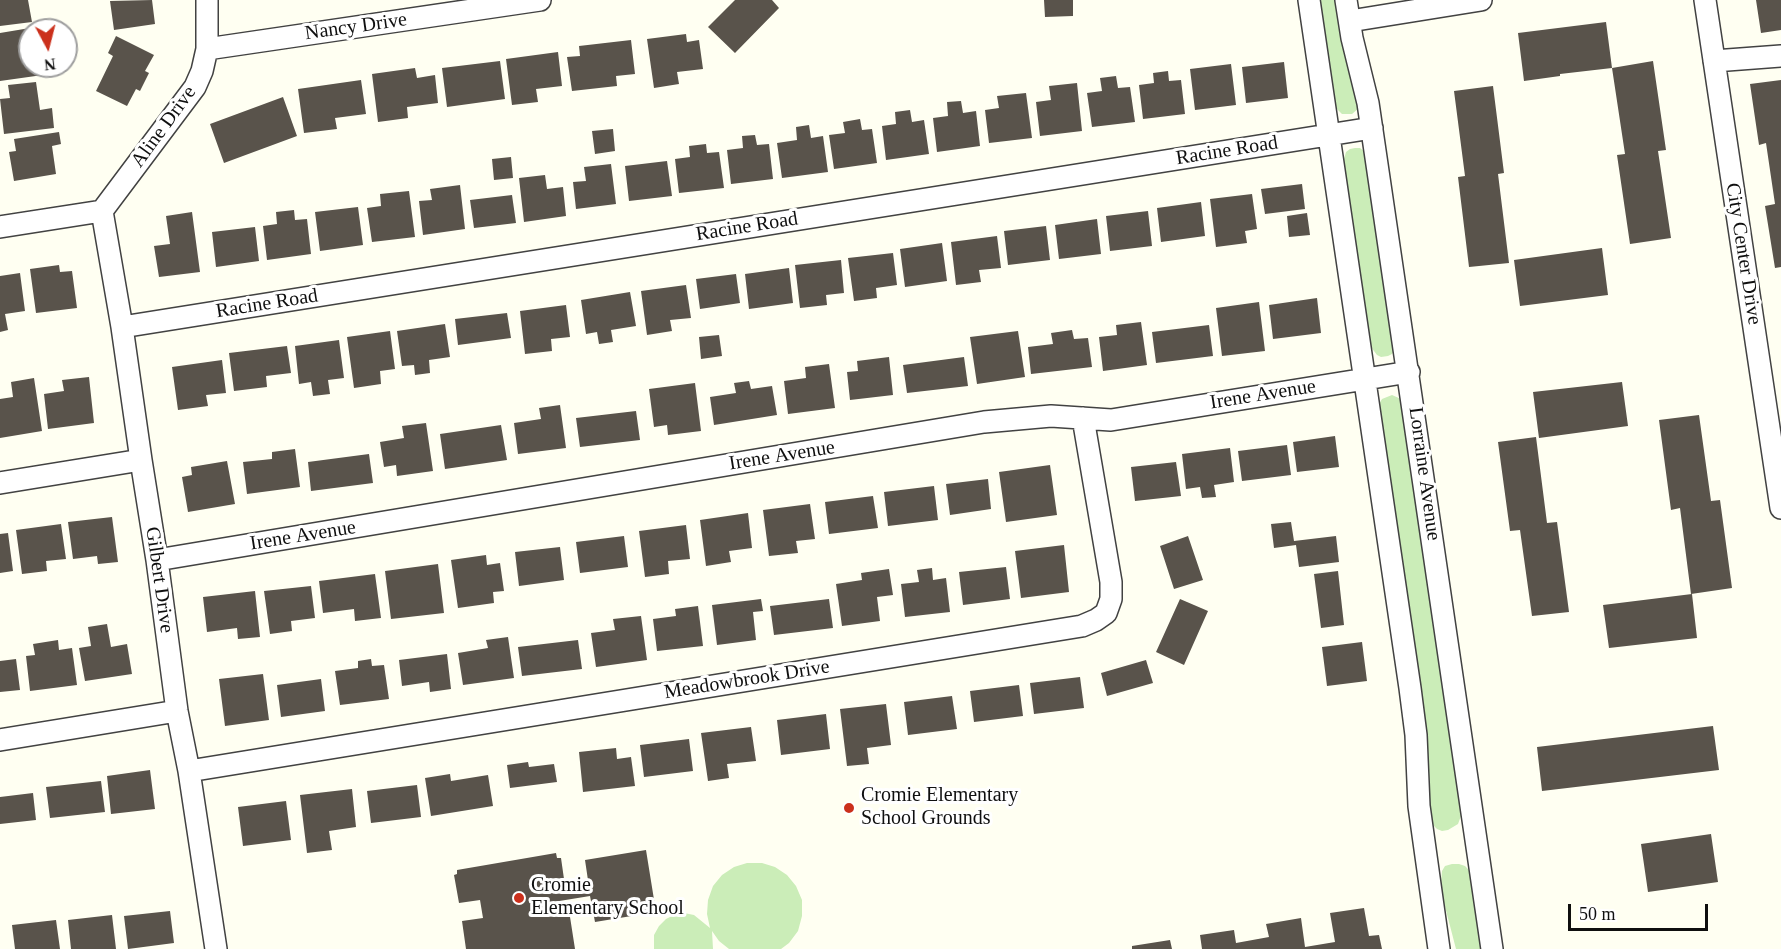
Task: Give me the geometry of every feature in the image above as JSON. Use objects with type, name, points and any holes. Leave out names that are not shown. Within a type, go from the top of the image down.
[{"type":"street","name":"Aline Drive","points":[[102,211],[195,87],[202,71],[207,49],[207,0]]},
{"type":"street","name":"Nancy Drive","points":[[207,49],[540,0]]},
{"type":"street","points":[[1309,0],[1410,688],[1416,735],[1422,825],[1439,949]]},
{"type":"street","name":"Lorraine Avenue","points":[[1346,0],[1372,128],[1492,949]]},
{"type":"street","points":[[1350,21],[1481,0]]},
{"type":"street","name":"City Center Drive","points":[[1705,0],[1779,474],[1781,508]]},
{"type":"street","points":[[1714,61],[1781,56]]},
{"type":"street","name":"Racine Road","points":[[122,327],[1372,128]]},
{"type":"street","points":[[0,227],[102,211]]},
{"type":"street","name":"Gilbert Drive","points":[[102,211],[157,560],[177,711],[189,771],[216,949]]},
{"type":"street","name":"Irene Avenue","points":[[157,560],[984,422],[1052,416],[1111,420],[1409,372]]},
{"type":"street","name":"Meadowbrook Drive","points":[[189,771],[1082,626],[1106,613],[1111,599],[1112,582],[1083,418]]},
{"type":"street","points":[[0,483],[141,460]]},
{"type":"street","points":[[0,740],[177,711]]},
{"type":"green space","points":[[1320,0],[1337,0],[1359,108],[1352,114],[1342,114],[1335,107]]},
{"type":"green space","points":[[1360,148],[1365,152],[1395,350],[1388,356],[1381,357],[1371,347],[1343,162],[1346,152]]},
{"type":"green space","points":[[1392,395],[1401,399],[1403,405],[1462,813],[1458,824],[1442,831],[1433,825],[1431,820],[1379,409],[1382,399]]},
{"type":"green space","points":[[747,863],[762,863],[775,867],[787,875],[796,886],[802,900],[802,916],[798,931],[789,943],[781,949],[729,949],[712,931],[713,949],[654,949],[654,935],[659,926],[674,915],[684,913],[694,915],[710,928],[707,914],[708,900],[713,886],[722,875],[734,867]]},
{"type":"green space","points":[[1452,864],[1465,866],[1470,871],[1483,949],[1456,949],[1441,883],[1442,871],[1445,866]]},
{"type":"building","points":[[0,0],[28,0],[31,18],[18,18],[18,24],[0,26]]},
{"type":"building","points":[[152,0],[155,24],[114,30],[110,1]]},
{"type":"building","points":[[735,0],[772,0],[779,8],[735,53],[708,27]]},
{"type":"building","points":[[1044,0],[1073,0],[1073,16],[1045,17]]},
{"type":"building","points":[[1756,0],[1781,0],[1781,30],[1761,33]]},
{"type":"building","points":[[1606,22],[1612,68],[1524,81],[1518,33]]},
{"type":"building","points":[[18,30],[18,78],[21,78],[0,81],[0,33]]},
{"type":"building","points":[[686,34],[687,42],[699,40],[703,69],[677,72],[679,84],[654,88],[647,39]]},
{"type":"building","points":[[116,36],[154,55],[145,71],[149,73],[140,91],[136,89],[127,106],[96,91],[113,56],[108,53]]},
{"type":"building","points":[[631,40],[635,74],[616,76],[617,86],[572,91],[567,57],[580,56],[579,46]]},
{"type":"building","points":[[558,52],[562,86],[536,89],[538,102],[512,105],[506,59]]},
{"type":"building","points":[[500,61],[505,99],[447,107],[442,68]]},
{"type":"building","points":[[1653,61],[1666,150],[1658,151],[1671,238],[1630,244],[1617,155],[1625,154],[1612,68]]},
{"type":"building","points":[[1284,62],[1288,98],[1246,103],[1242,67]]},
{"type":"building","points":[[1231,64],[1236,105],[1195,110],[1190,69]]},
{"type":"building","points":[[415,68],[417,78],[435,75],[438,103],[407,107],[408,118],[378,122],[372,74]]},
{"type":"building","points":[[1168,71],[1169,81],[1181,80],[1185,114],[1143,119],[1139,85],[1154,83],[1153,73]]},
{"type":"building","points":[[1116,76],[1118,88],[1130,87],[1135,122],[1092,127],[1087,93],[1102,91],[1100,78]]},
{"type":"building","points":[[361,80],[366,114],[335,118],[337,129],[304,133],[298,89]]},
{"type":"building","points":[[1781,80],[1781,267],[1775,268],[1765,206],[1775,204],[1766,143],[1759,145],[1750,84]]},
{"type":"building","points":[[36,82],[40,110],[52,108],[54,128],[4,134],[0,99],[10,98],[8,85]]},
{"type":"building","points":[[1077,83],[1082,131],[1040,136],[1036,102],[1051,100],[1049,86]]},
{"type":"building","points":[[1493,86],[1504,173],[1498,174],[1509,263],[1469,267],[1458,177],[1465,176],[1454,91]]},
{"type":"building","points":[[1026,93],[1032,138],[989,143],[985,110],[999,108],[997,96]]},
{"type":"building","points":[[283,97],[297,136],[224,163],[210,124]]},
{"type":"building","points":[[961,101],[963,113],[976,111],[980,146],[937,152],[933,118],[948,116],[947,102]]},
{"type":"building","points":[[910,110],[912,122],[924,120],[929,154],[886,160],[882,126],[896,124],[895,112]]},
{"type":"building","points":[[860,119],[862,130],[872,129],[877,163],[834,169],[829,135],[845,133],[843,122]]},
{"type":"building","points":[[809,125],[811,138],[823,136],[828,172],[782,178],[777,143],[797,140],[796,127]]},
{"type":"building","points":[[613,129],[615,151],[595,154],[592,131]]},
{"type":"building","points":[[59,132],[61,144],[52,146],[56,174],[14,181],[9,152],[16,151],[14,139]]},
{"type":"building","points":[[755,135],[757,145],[769,144],[773,179],[731,184],[727,150],[743,148],[742,136]]},
{"type":"building","points":[[706,144],[707,153],[719,152],[724,188],[679,193],[675,159],[690,157],[689,146]]},
{"type":"building","points":[[511,157],[513,178],[494,180],[492,159]]},
{"type":"building","points":[[667,161],[672,196],[629,201],[625,166]]},
{"type":"building","points":[[611,164],[616,204],[576,209],[573,182],[586,181],[584,167]]},
{"type":"building","points":[[545,175],[547,189],[563,187],[566,216],[524,222],[519,178]]},
{"type":"building","points":[[1302,184],[1305,209],[1265,214],[1261,189]]},
{"type":"building","points":[[460,185],[465,229],[423,235],[419,201],[432,200],[430,189]]},
{"type":"building","points":[[409,191],[415,237],[372,242],[367,208],[381,206],[380,194]]},
{"type":"building","points":[[1252,194],[1257,229],[1245,231],[1247,243],[1216,247],[1210,199]]},
{"type":"building","points":[[512,195],[516,223],[474,228],[470,200]]},
{"type":"building","points":[[1201,202],[1205,236],[1161,242],[1157,208]]},
{"type":"building","points":[[358,207],[363,245],[320,251],[315,212]]},
{"type":"building","points":[[294,210],[295,220],[307,219],[311,254],[267,260],[263,226],[277,224],[276,212]]},
{"type":"building","points":[[1148,211],[1152,246],[1110,251],[1106,216]]},
{"type":"building","points":[[192,212],[200,272],[159,277],[154,246],[170,244],[166,216]]},
{"type":"building","points":[[1307,213],[1310,235],[1289,237],[1287,216]]},
{"type":"building","points":[[1097,219],[1101,254],[1059,259],[1055,225]]},
{"type":"building","points":[[1046,226],[1050,260],[1008,265],[1004,231]]},
{"type":"building","points":[[255,227],[259,261],[216,267],[212,232]]},
{"type":"building","points":[[997,236],[1001,268],[979,270],[981,282],[956,285],[951,242]]},
{"type":"building","points":[[942,243],[947,281],[905,287],[900,249]]},
{"type":"building","points":[[1602,248],[1608,295],[1520,306],[1514,260]]},
{"type":"building","points":[[893,253],[897,285],[876,288],[877,298],[854,301],[848,258]]},
{"type":"building","points":[[841,260],[844,293],[826,295],[827,305],[800,308],[795,265]]},
{"type":"building","points":[[59,265],[60,272],[72,271],[77,308],[36,313],[30,269]]},
{"type":"building","points":[[789,268],[793,303],[749,309],[745,274]]},
{"type":"building","points":[[20,273],[25,311],[5,314],[8,330],[0,332],[0,276]]},
{"type":"building","points":[[736,274],[740,303],[700,309],[696,279]]},
{"type":"building","points":[[686,285],[691,318],[670,320],[672,331],[647,335],[641,291]]},
{"type":"building","points":[[630,292],[636,326],[611,330],[613,342],[599,344],[597,332],[586,334],[581,300]]},
{"type":"building","points":[[1317,298],[1321,333],[1273,339],[1269,305]]},
{"type":"building","points":[[1259,302],[1265,351],[1222,356],[1216,308]]},
{"type":"building","points":[[566,305],[570,337],[551,339],[552,351],[525,354],[520,311]]},
{"type":"building","points":[[507,313],[511,338],[458,345],[455,319]]},
{"type":"building","points":[[1141,322],[1147,365],[1103,371],[1099,337],[1117,335],[1116,325]]},
{"type":"building","points":[[445,324],[450,357],[429,360],[430,373],[415,375],[414,365],[402,366],[397,331]]},
{"type":"building","points":[[1209,325],[1213,356],[1156,363],[1152,332]]},
{"type":"building","points":[[1072,330],[1074,339],[1088,338],[1092,367],[1031,374],[1028,347],[1053,344],[1051,333]]},
{"type":"building","points":[[390,331],[395,369],[380,371],[381,384],[354,388],[347,337]]},
{"type":"building","points":[[1018,331],[1025,377],[977,384],[970,337]]},
{"type":"building","points":[[719,335],[722,356],[701,359],[699,337]]},
{"type":"building","points":[[339,340],[344,378],[328,380],[330,394],[313,396],[311,382],[299,384],[295,346]]},
{"type":"building","points":[[287,346],[291,373],[266,376],[267,387],[234,391],[229,353]]},
{"type":"building","points":[[889,357],[893,395],[850,400],[847,372],[858,371],[857,361]]},
{"type":"building","points":[[964,357],[968,386],[907,393],[903,365]]},
{"type":"building","points":[[222,360],[226,393],[206,395],[208,406],[178,410],[172,367]]},
{"type":"building","points":[[829,364],[835,408],[788,414],[784,381],[806,378],[805,367]]},
{"type":"building","points":[[89,377],[94,423],[48,429],[44,394],[64,391],[62,380]]},
{"type":"building","points":[[34,378],[42,431],[0,438],[0,399],[13,397],[11,382]]},
{"type":"building","points":[[749,381],[751,389],[772,386],[777,415],[714,425],[710,397],[736,393],[734,383]]},
{"type":"building","points":[[1622,382],[1628,426],[1539,438],[1533,392]]},
{"type":"building","points":[[695,383],[701,431],[668,435],[667,425],[654,427],[649,389]]},
{"type":"building","points":[[560,405],[566,448],[518,454],[514,423],[541,419],[539,408]]},
{"type":"building","points":[[636,411],[640,440],[580,447],[576,418]]},
{"type":"building","points":[[1699,415],[1711,501],[1720,500],[1732,588],[1691,594],[1680,508],[1671,510],[1659,420]]},
{"type":"building","points":[[426,423],[433,471],[397,476],[396,465],[384,467],[380,442],[404,438],[402,426]]},
{"type":"building","points":[[501,425],[507,460],[445,469],[440,434]]},
{"type":"building","points":[[1335,436],[1339,467],[1297,472],[1293,442]]},
{"type":"building","points":[[1536,437],[1547,523],[1557,522],[1569,612],[1532,616],[1520,530],[1510,531],[1498,442]]},
{"type":"building","points":[[1287,445],[1291,475],[1242,481],[1238,451]]},
{"type":"building","points":[[1230,448],[1234,482],[1214,485],[1216,497],[1202,498],[1200,487],[1186,489],[1182,454]]},
{"type":"building","points":[[295,449],[300,487],[247,494],[243,462],[272,459],[272,452]]},
{"type":"building","points":[[369,454],[373,483],[311,491],[308,462]]},
{"type":"building","points":[[227,461],[235,504],[188,512],[182,477],[192,475],[191,467]]},
{"type":"building","points":[[1176,462],[1181,496],[1135,501],[1131,467]]},
{"type":"building","points":[[1050,465],[1057,515],[1006,522],[999,472]]},
{"type":"building","points":[[988,479],[991,509],[950,515],[946,484]]},
{"type":"building","points":[[934,486],[938,520],[888,526],[884,492]]},
{"type":"building","points":[[873,496],[878,528],[829,534],[825,502]]},
{"type":"building","points":[[810,504],[815,539],[796,541],[798,553],[769,556],[763,510]]},
{"type":"building","points":[[748,513],[752,548],[729,551],[731,562],[706,566],[700,520]]},
{"type":"building","points":[[112,517],[118,562],[98,564],[97,556],[73,559],[68,522]]},
{"type":"building","points":[[1291,522],[1294,541],[1336,536],[1339,562],[1299,567],[1296,545],[1274,548],[1271,524]]},
{"type":"building","points":[[61,524],[66,559],[46,561],[47,571],[22,574],[16,530]]},
{"type":"building","points":[[686,525],[690,559],[668,561],[669,574],[645,577],[639,531]]},
{"type":"building","points":[[8,533],[13,571],[0,573],[0,534]]},
{"type":"building","points":[[624,536],[628,567],[580,573],[576,542]]},
{"type":"building","points":[[1188,536],[1203,580],[1174,589],[1160,546]]},
{"type":"building","points":[[1064,545],[1069,592],[1021,598],[1015,551]]},
{"type":"building","points":[[560,547],[564,580],[519,586],[515,552]]},
{"type":"building","points":[[486,555],[487,565],[500,563],[504,591],[493,592],[494,603],[458,608],[451,560]]},
{"type":"building","points":[[438,564],[444,613],[391,619],[385,571]]},
{"type":"building","points":[[1006,567],[1010,599],[963,605],[959,572]]},
{"type":"building","points":[[932,568],[933,580],[946,578],[950,612],[905,617],[901,584],[919,582],[917,570]]},
{"type":"building","points":[[889,569],[893,595],[877,597],[880,621],[842,626],[836,584],[862,580],[861,573]]},
{"type":"building","points":[[1338,571],[1344,625],[1321,628],[1314,574]]},
{"type":"building","points":[[375,574],[381,618],[355,621],[354,609],[323,613],[319,581]]},
{"type":"building","points":[[311,586],[315,618],[291,621],[292,631],[270,634],[264,591]]},
{"type":"building","points":[[255,591],[260,637],[238,639],[237,628],[207,632],[203,597]]},
{"type":"building","points":[[1692,594],[1697,638],[1609,648],[1603,605]]},
{"type":"building","points":[[761,599],[763,611],[753,612],[756,640],[717,645],[712,605]]},
{"type":"building","points":[[829,599],[833,628],[774,635],[770,606]]},
{"type":"building","points":[[1180,599],[1208,611],[1184,665],[1156,652]]},
{"type":"building","points":[[698,606],[703,646],[657,651],[653,619],[676,616],[675,609]]},
{"type":"building","points":[[641,616],[647,660],[596,667],[591,633],[615,630],[613,619]]},
{"type":"building","points":[[107,624],[111,647],[127,644],[132,674],[85,681],[79,648],[91,646],[88,627]]},
{"type":"building","points":[[508,637],[514,678],[463,685],[458,653],[488,648],[486,640]]},
{"type":"building","points":[[58,640],[59,650],[72,648],[77,685],[30,691],[26,656],[35,655],[33,644]]},
{"type":"building","points":[[578,640],[582,669],[522,676],[518,647]]},
{"type":"building","points":[[1362,642],[1367,681],[1327,686],[1322,647]]},
{"type":"building","points":[[447,654],[451,689],[430,692],[429,682],[402,686],[399,660]]},
{"type":"building","points":[[16,659],[20,690],[0,692],[0,661]]},
{"type":"building","points":[[371,659],[372,666],[384,665],[389,699],[340,705],[335,671],[358,668],[358,661]]},
{"type":"building","points":[[1146,660],[1153,683],[1107,696],[1101,673]]},
{"type":"building","points":[[263,674],[269,720],[225,726],[219,679]]},
{"type":"building","points":[[1080,677],[1084,708],[1034,714],[1030,683]]},
{"type":"building","points":[[321,679],[325,711],[281,717],[277,685]]},
{"type":"building","points":[[1019,685],[1023,716],[974,722],[970,691]]},
{"type":"building","points":[[952,696],[957,729],[908,735],[904,702]]},
{"type":"building","points":[[886,704],[891,745],[867,748],[869,764],[847,766],[840,709]]},
{"type":"building","points":[[826,714],[830,749],[781,755],[777,720]]},
{"type":"building","points":[[1713,726],[1719,770],[1542,791],[1537,747]]},
{"type":"building","points":[[751,727],[756,761],[727,764],[729,778],[708,781],[701,733]]},
{"type":"building","points":[[689,739],[693,771],[644,777],[640,745]]},
{"type":"building","points":[[616,748],[617,759],[631,757],[635,786],[583,792],[579,752]]},
{"type":"building","points":[[528,762],[529,767],[554,764],[557,782],[510,788],[507,765]]},
{"type":"building","points":[[150,770],[155,809],[111,814],[107,776]]},
{"type":"building","points":[[450,774],[451,781],[488,775],[493,806],[431,816],[425,778]]},
{"type":"building","points":[[101,781],[105,812],[50,818],[46,787]]},
{"type":"building","points":[[417,785],[421,817],[371,823],[367,791]]},
{"type":"building","points":[[352,789],[356,827],[329,831],[332,850],[307,853],[300,795]]},
{"type":"building","points":[[33,793],[36,820],[0,824],[0,797]]},
{"type":"building","points":[[286,801],[291,840],[243,846],[238,807]]},
{"type":"building","points":[[1711,834],[1718,882],[1648,892],[1641,844]]},
{"type":"building","name":"Cromie Elementary School","points":[[646,850],[656,912],[595,922],[590,896],[547,903],[548,907],[568,904],[575,949],[466,949],[462,921],[483,918],[480,900],[459,903],[454,875],[457,874],[457,870],[556,853],[557,858],[561,858],[565,886],[545,890],[546,894],[589,887],[585,860]]},
{"type":"building","points":[[1364,908],[1369,936],[1379,935],[1382,949],[1202,949],[1200,935],[1234,930],[1236,943],[1269,937],[1266,924],[1301,918],[1305,947],[1335,942],[1330,913]]},
{"type":"building","points":[[170,911],[174,943],[128,949],[124,916]]},
{"type":"building","points":[[112,915],[116,949],[71,949],[68,920]]},
{"type":"building","points":[[56,920],[60,949],[15,949],[12,925]]},
{"type":"building","points":[[1170,940],[1172,949],[1132,949],[1132,946]]},
{"type":"place","name":"Cromie Elementary School Grounds","points":[[849,808]]},
{"type":"place","name":"Cromie Elementary School","points":[[519,898]]}]
